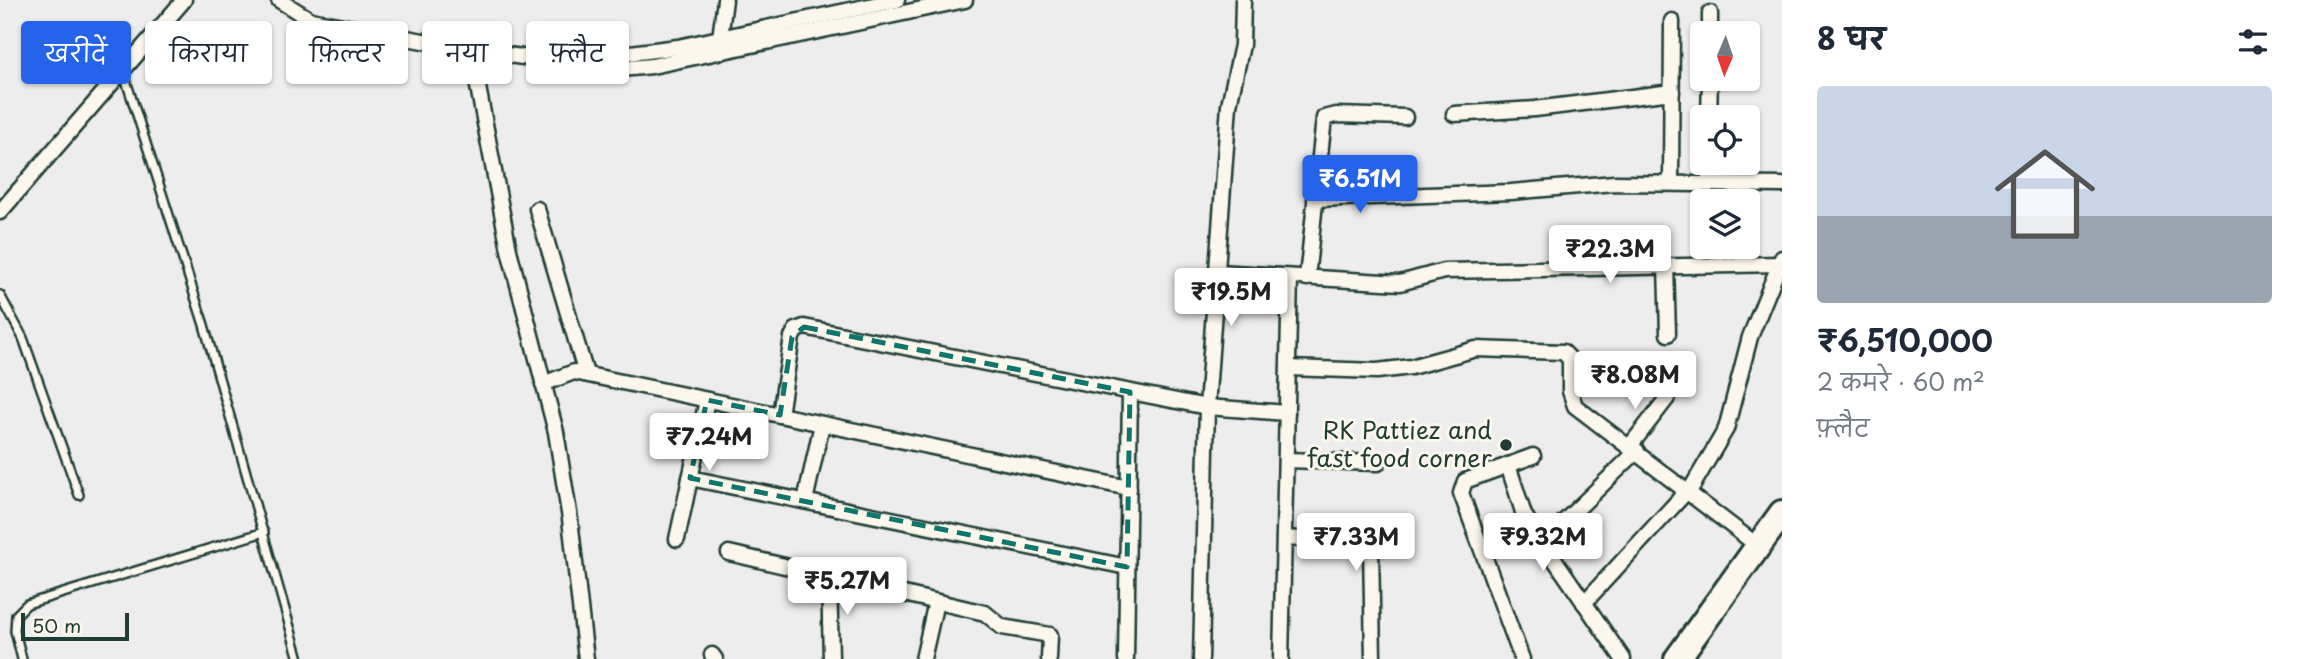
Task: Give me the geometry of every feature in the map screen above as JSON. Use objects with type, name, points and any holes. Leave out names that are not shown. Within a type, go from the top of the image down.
[{"type":"highway","points":[[1677,659],[1782,513]]},
{"type":"street","points":[[131,62],[184,0]]},
{"type":"street","points":[[279,0],[311,20],[422,41]]},
{"type":"street","points":[[720,38],[725,0]]},
{"type":"street","points":[[629,55],[897,0]]},
{"type":"street","points":[[629,68],[652,66],[965,0]]},
{"type":"street","points":[[1201,659],[1207,407],[1229,105],[1242,45],[1243,0]]},
{"type":"street","points":[[1710,13],[1710,21]]},
{"type":"street","points":[[1671,182],[1672,21]]},
{"type":"street","points":[[0,212],[112,84]]},
{"type":"street","points":[[477,84],[509,250],[556,432],[586,659]]},
{"type":"street","points":[[1454,114],[1535,109],[1672,92]]},
{"type":"street","points":[[1307,278],[1324,118],[1336,115],[1405,117]]},
{"type":"street","points":[[1709,175],[1709,183]]},
{"type":"street","points":[[1315,199],[1671,182],[1782,185]]},
{"type":"street","points":[[537,209],[586,374]]},
{"type":"street","points":[[1218,272],[1400,282],[1436,272],[1781,260],[1750,337],[1726,429],[1688,491],[1584,603]]},
{"type":"street","points":[[1666,266],[1668,334]]},
{"type":"street","points":[[1281,659],[1290,277]]},
{"type":"street","points":[[780,415],[792,337],[804,327],[1207,407],[1287,413]]},
{"type":"street","points":[[1288,368],[1377,371],[1411,368],[1486,348],[1563,352],[1570,359],[1570,391],[1575,406],[1758,547]]},
{"type":"street","points":[[543,384],[566,373],[586,374],[1129,488]]},
{"type":"street","points":[[1126,659],[1130,392]]},
{"type":"street","points":[[1544,542],[1633,449],[1668,397]]},
{"type":"street","points":[[677,539],[707,400]]},
{"type":"street","points":[[805,501],[822,424]]},
{"type":"street","points":[[1522,659],[1461,493],[1465,481],[1533,456]]},
{"type":"street","points":[[1286,460],[1378,463]]},
{"type":"street","points":[[1508,465],[1524,515],[1623,659]]},
{"type":"street","points":[[690,478],[1127,567]]},
{"type":"street","points":[[1284,538],[1366,543],[1371,546],[1373,659]]},
{"type":"street","points":[[729,553],[985,613],[1009,629],[1045,632],[1050,635],[1049,659]]},
{"type":"street","points":[[829,576],[831,659]]},
{"type":"street","points":[[923,659],[936,602]]},
{"type":"lane","points":[[127,84],[204,325],[299,659]]},
{"type":"lane","points":[[0,295],[23,338],[79,495]]},
{"type":"lane","points":[[22,659],[15,631],[16,615],[26,604],[264,532]]},
{"type":"highlighted area","points":[[804,327],[1130,392],[1127,567],[690,478],[707,400],[780,415],[792,337]]},
{"type":"place","name":"RK Pattiez and fast food corner","points":[[1506,445]]}]
